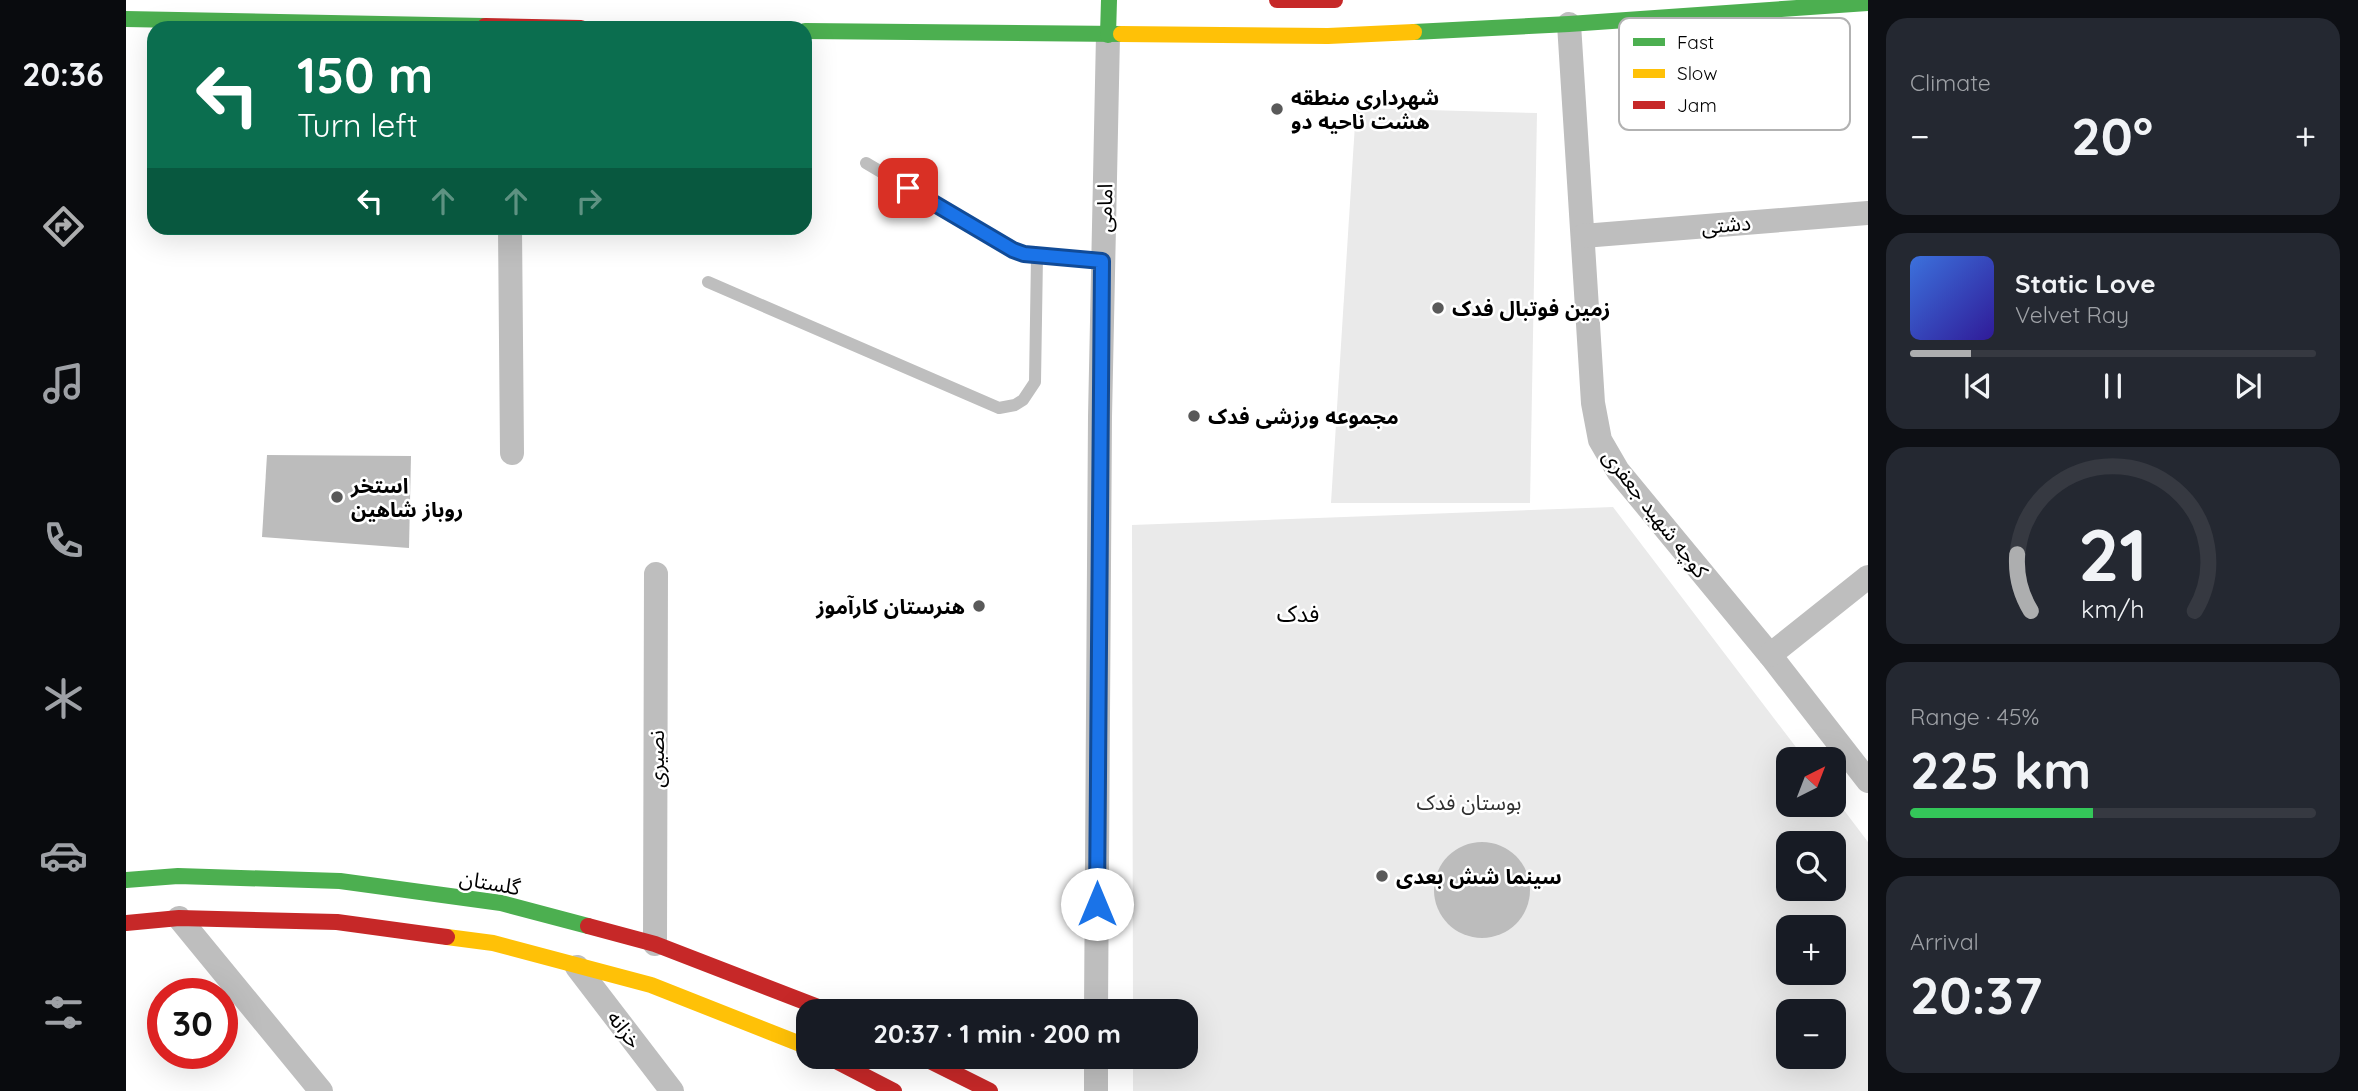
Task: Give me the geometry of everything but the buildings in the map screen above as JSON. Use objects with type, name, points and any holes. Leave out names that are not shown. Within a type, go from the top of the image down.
[{"type":"main road","points":[[1108,35],[1109,0]]},
{"type":"main road","points":[[1277,0],[1335,0]]},
{"type":"main road","points":[[1654,18],[1868,3]]},
{"type":"main road","points":[[126,19],[222,21]]},
{"type":"main road","points":[[812,31],[1328,36],[1619,20]]},
{"type":"main road","name":"گلستان","points":[[126,880],[178,876],[340,881],[500,902],[656,944],[798,999]]},
{"type":"main road","points":[[126,923],[179,918],[337,922],[493,943],[651,985],[796,1042]]},
{"type":"main road","points":[[851,1069],[894,1091]]},
{"type":"main road","points":[[946,1069],[990,1091]]},
{"type":"street","name":"کوچه شهید جعفری","points":[[1569,24],[1593,403],[1600,440],[1618,471],[1770,655],[1868,781]]},
{"type":"street","name":"امامی","points":[[1096,999],[1102,261],[1108,35]]},
{"type":"street","name":"دشتی","points":[[1583,236],[1868,213]]},
{"type":"street","points":[[510,235],[512,453]]},
{"type":"street","name":"نصیری","points":[[656,574],[656,944]]},
{"type":"street","points":[[1770,655],[1868,577]]},
{"type":"street","points":[[179,918],[321,1091]]},
{"type":"street","name":"خزانه","points":[[577,967],[672,1091]]},
{"type":"street","points":[[1096,1069],[1096,1091]]},
{"type":"lane","points":[[866,163],[1013,250],[1037,256],[1102,261]]},
{"type":"lane","points":[[708,282],[999,408],[1023,400],[1035,382],[1037,256]]},
{"type":"green space","name":"زمین فوتبال فدک","points":[[1356,108],[1537,113],[1530,503],[1331,503]]},
{"type":"green space","name":"بوستان فدک","points":[[1613,507],[1796,747],[1776,747],[1776,817],[1846,817],[1846,813],[1868,842],[1868,1091],[1133,1091],[1133,1069],[1198,1069],[1198,999],[1133,999],[1132,525]]},
{"type":"shaded area","name":"استخر روباز شاهین","points":[[267,455],[411,456],[409,548],[262,537]]},
{"type":"shaded area","points":[[1482,842],[1500,845],[1516,856],[1527,872],[1530,890],[1527,908],[1516,924],[1500,935],[1482,938],[1464,935],[1448,924],[1437,908],[1434,890],[1437,872],[1448,856],[1464,845]]},
{"type":"traffic: fast","points":[[1108,35],[1109,0]]},
{"type":"traffic: fast","points":[[1654,18],[1868,3]]},
{"type":"traffic: fast","points":[[126,19],[229,21]]},
{"type":"traffic: fast","points":[[1414,32],[1619,20]]},
{"type":"traffic: fast","points":[[812,31],[1121,34]]},
{"type":"traffic: fast","points":[[126,880],[178,876],[340,881],[501,903],[588,926]]},
{"type":"traffic: slow","points":[[1121,34],[1328,36],[1414,32]]},
{"type":"traffic: slow","points":[[447,937],[493,943],[651,985],[796,1042]]},
{"type":"traffic: jam","points":[[1277,0],[1335,0]]},
{"type":"traffic: jam","points":[[126,923],[179,918],[337,922],[447,937]]},
{"type":"traffic: jam","points":[[588,926],[655,944],[797,999]]},
{"type":"traffic: jam","points":[[851,1069],[894,1091]]},
{"type":"traffic: jam","points":[[946,1069],[990,1091]]},
{"type":"place","name":"شهرداری منطقه هشت ناحیه دو","points":[[1277,109]]},
{"type":"place","name":"زمین فوتبال فدک","points":[[1438,308]]},
{"type":"place","name":"مجموعه ورزشی فدک","points":[[1194,416]]},
{"type":"place","name":"استخر روباز شاهین","points":[[337,497]]},
{"type":"place","name":"هنرستان کارآموز","points":[[979,606]]},
{"type":"place","name":"سینما شش بعدی","points":[[1382,876]]},
{"type":"district","name":"فدک","points":[[1298,613]]},
{"type":"route","points":[[908,188],[1013,250],[1037,256],[1102,261],[1097,904]]}]
